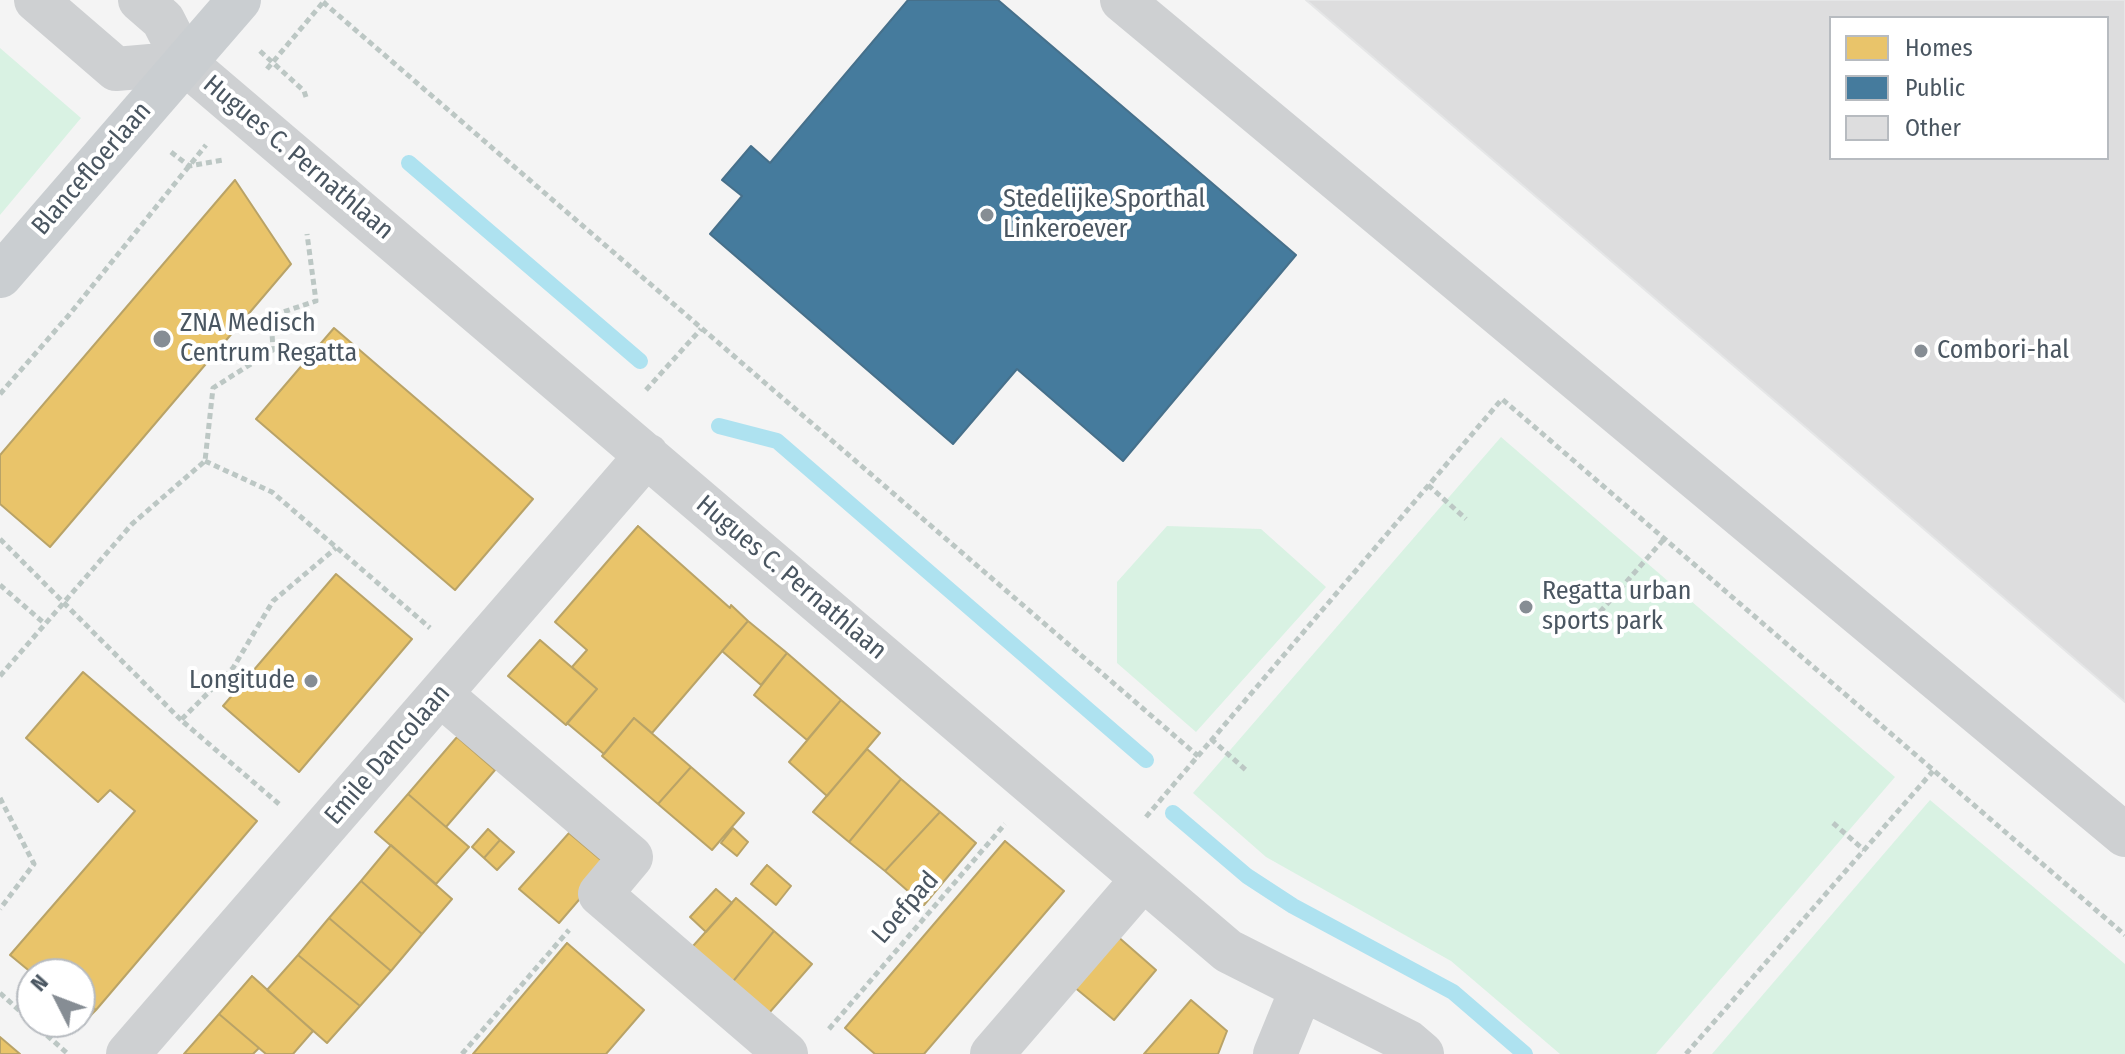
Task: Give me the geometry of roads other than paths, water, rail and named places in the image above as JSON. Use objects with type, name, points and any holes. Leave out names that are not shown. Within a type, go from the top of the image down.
[{"type":"main road","name":"Blancefloerlaan","points":[[0,276],[239,0]]},
{"type":"street","name":"Blancefloerlaan","points":[[36,0],[116,69],[185,63]]},
{"type":"street","points":[[140,0],[163,20],[185,63]]},
{"type":"street","points":[[1122,0],[2125,835]]},
{"type":"street","name":"Hugues C. Pernathlaan","points":[[185,63],[1228,951],[1408,1042],[1422,1054]]},
{"type":"street","name":"Emile Dancolaan","points":[[128,1054],[647,455]]},
{"type":"street","points":[[440,694],[631,857],[600,894],[786,1054]]},
{"type":"street","points":[[992,1054],[1128,867]]},
{"type":"street","points":[[1275,1054],[1302,988]]},
{"type":"waterway","points":[[409,163],[640,361]]},
{"type":"waterway","points":[[719,426],[777,441],[1146,760]]},
{"type":"waterway","points":[[1173,813],[1247,876],[1293,906],[1453,992],[1525,1054]]},
{"type":"place","name":"Stedelijke Sporthal Linkeroever","points":[[987,215]]},
{"type":"place","name":"ZNA Medisch Centrum Regatta","points":[[162,339]]},
{"type":"place","name":"Combori-hal","points":[[1921,351]]},
{"type":"place","name":"Regatta urban sports park","points":[[1526,607]]},
{"type":"place","name":"Longitude","points":[[311,681]]}]
